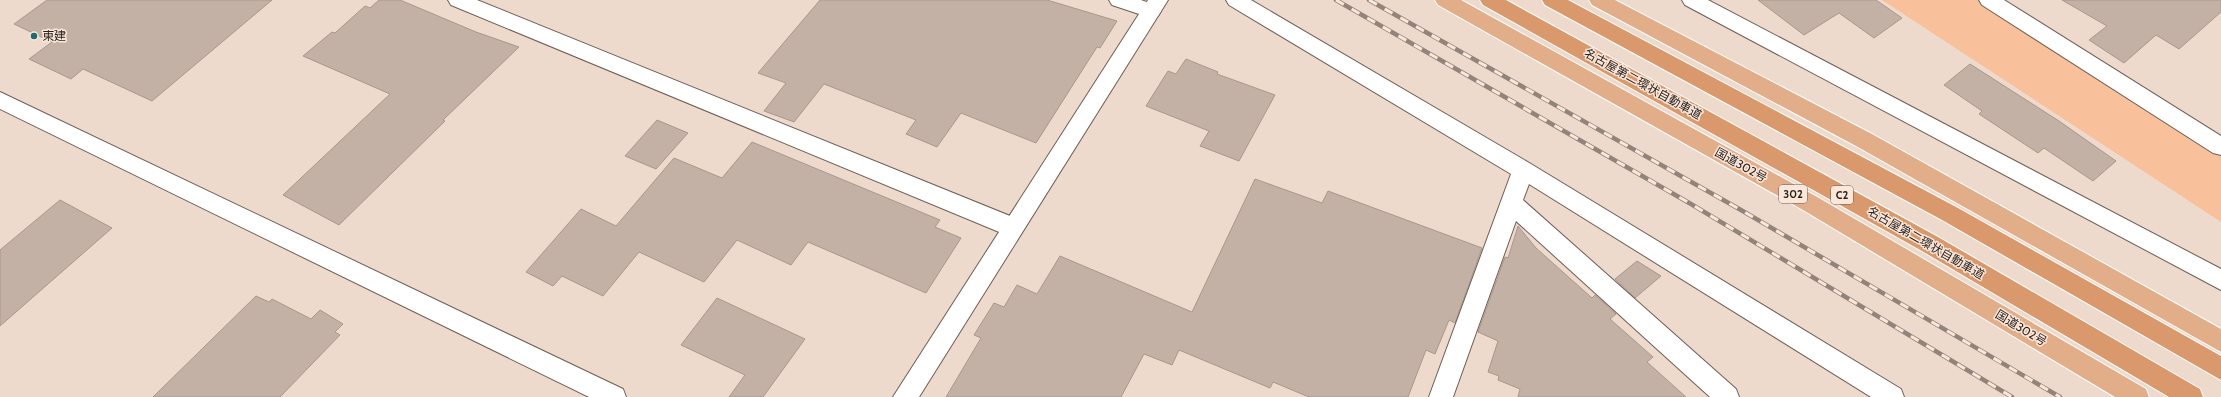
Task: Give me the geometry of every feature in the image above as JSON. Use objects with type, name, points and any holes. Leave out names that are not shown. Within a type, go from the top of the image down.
[{"type":"highway","name":"国道302号","points":[[1445,0],[1811,204],[2137,397]]},
{"type":"highway","name":"名古屋第二環状自動車道","points":[[1490,0],[1923,240],[2191,397]]},
{"type":"highway","points":[[1552,0],[1950,214],[2221,369]]},
{"type":"highway","points":[[1599,0],[1864,140],[2221,341]]},
{"type":"street","points":[[458,0],[1012,227]]},
{"type":"street","points":[[905,397],[1154,6],[1119,0]]},
{"type":"street","points":[[1236,0],[1523,170],[1892,397]]},
{"type":"street","points":[[1692,0],[2221,280]]},
{"type":"street","points":[[1989,0],[2221,147]]},
{"type":"street","points":[[0,100],[614,397]]},
{"type":"street","points":[[1441,397],[1512,204],[1523,170]]},
{"type":"street","points":[[1512,204],[1727,397]]},
{"type":"shaded area","points":[[1882,0],[1988,0],[2221,147],[2221,222]]},
{"type":"building","points":[[47,0],[272,0],[152,101],[83,69],[71,79],[29,59],[52,42],[14,24]]},
{"type":"building","points":[[379,0],[400,0],[476,32],[519,47],[443,120],[445,121],[339,225],[283,195],[390,94],[303,56],[332,32],[335,33],[365,6],[370,8]]},
{"type":"building","points":[[820,0],[1047,0],[1117,21],[1100,48],[1097,47],[1036,143],[961,113],[937,147],[906,134],[916,120],[824,84],[794,122],[764,111],[786,83],[758,73]]},
{"type":"building","points":[[1758,0],[1876,0],[1902,18],[1874,38],[1839,13],[1804,35]]},
{"type":"building","points":[[2062,0],[2221,0],[2221,12],[2179,49],[2156,35],[2124,63],[2089,40],[2107,26]]},
{"type":"building","points":[[1186,59],[1218,72],[1217,74],[1275,95],[1239,161],[1200,146],[1209,131],[1146,106],[1168,71],[1176,74]]},
{"type":"building","points":[[1970,64],[2059,121],[2116,161],[2093,181],[2044,148],[2038,153],[1979,114],[1982,111],[1944,85]]},
{"type":"building","points":[[657,120],[688,133],[656,169],[625,156]]},
{"type":"building","points":[[752,142],[940,220],[935,227],[961,238],[926,293],[808,242],[791,265],[737,240],[704,282],[639,252],[603,296],[562,276],[553,286],[526,272],[581,209],[616,226],[674,158],[722,178]]},
{"type":"building","points":[[1255,179],[1322,203],[1328,191],[1482,248],[1455,323],[1449,320],[1435,354],[1426,350],[1408,397],[1309,397],[1273,382],[1270,388],[1179,350],[1172,365],[1144,354],[1121,397],[946,397],[981,338],[974,335],[994,303],[1004,307],[1017,285],[1037,294],[1060,256],[1192,312]]},
{"type":"building","points":[[60,200],[112,228],[0,326],[0,250]]},
{"type":"building","points":[[1518,226],[1536,248],[1592,298],[1595,295],[1616,314],[1610,319],[1653,357],[1647,362],[1686,397],[1518,397],[1520,389],[1498,380],[1499,376],[1488,372],[1498,341],[1478,332],[1505,257],[1508,258]]},
{"type":"building","points":[[1637,261],[1661,276],[1635,298],[1615,279]]},
{"type":"building","points":[[256,296],[269,302],[272,299],[311,319],[320,310],[343,324],[335,332],[340,335],[280,397],[153,397]]},
{"type":"building","points":[[717,298],[805,339],[763,397],[729,397],[745,375],[681,345]]},
{"type":"railway","points":[[1336,0],[1691,204],[2012,397]]},
{"type":"railway","points":[[1369,0],[1741,210],[2060,397]]},
{"type":"place","name":"東建","points":[[34,36]]}]
